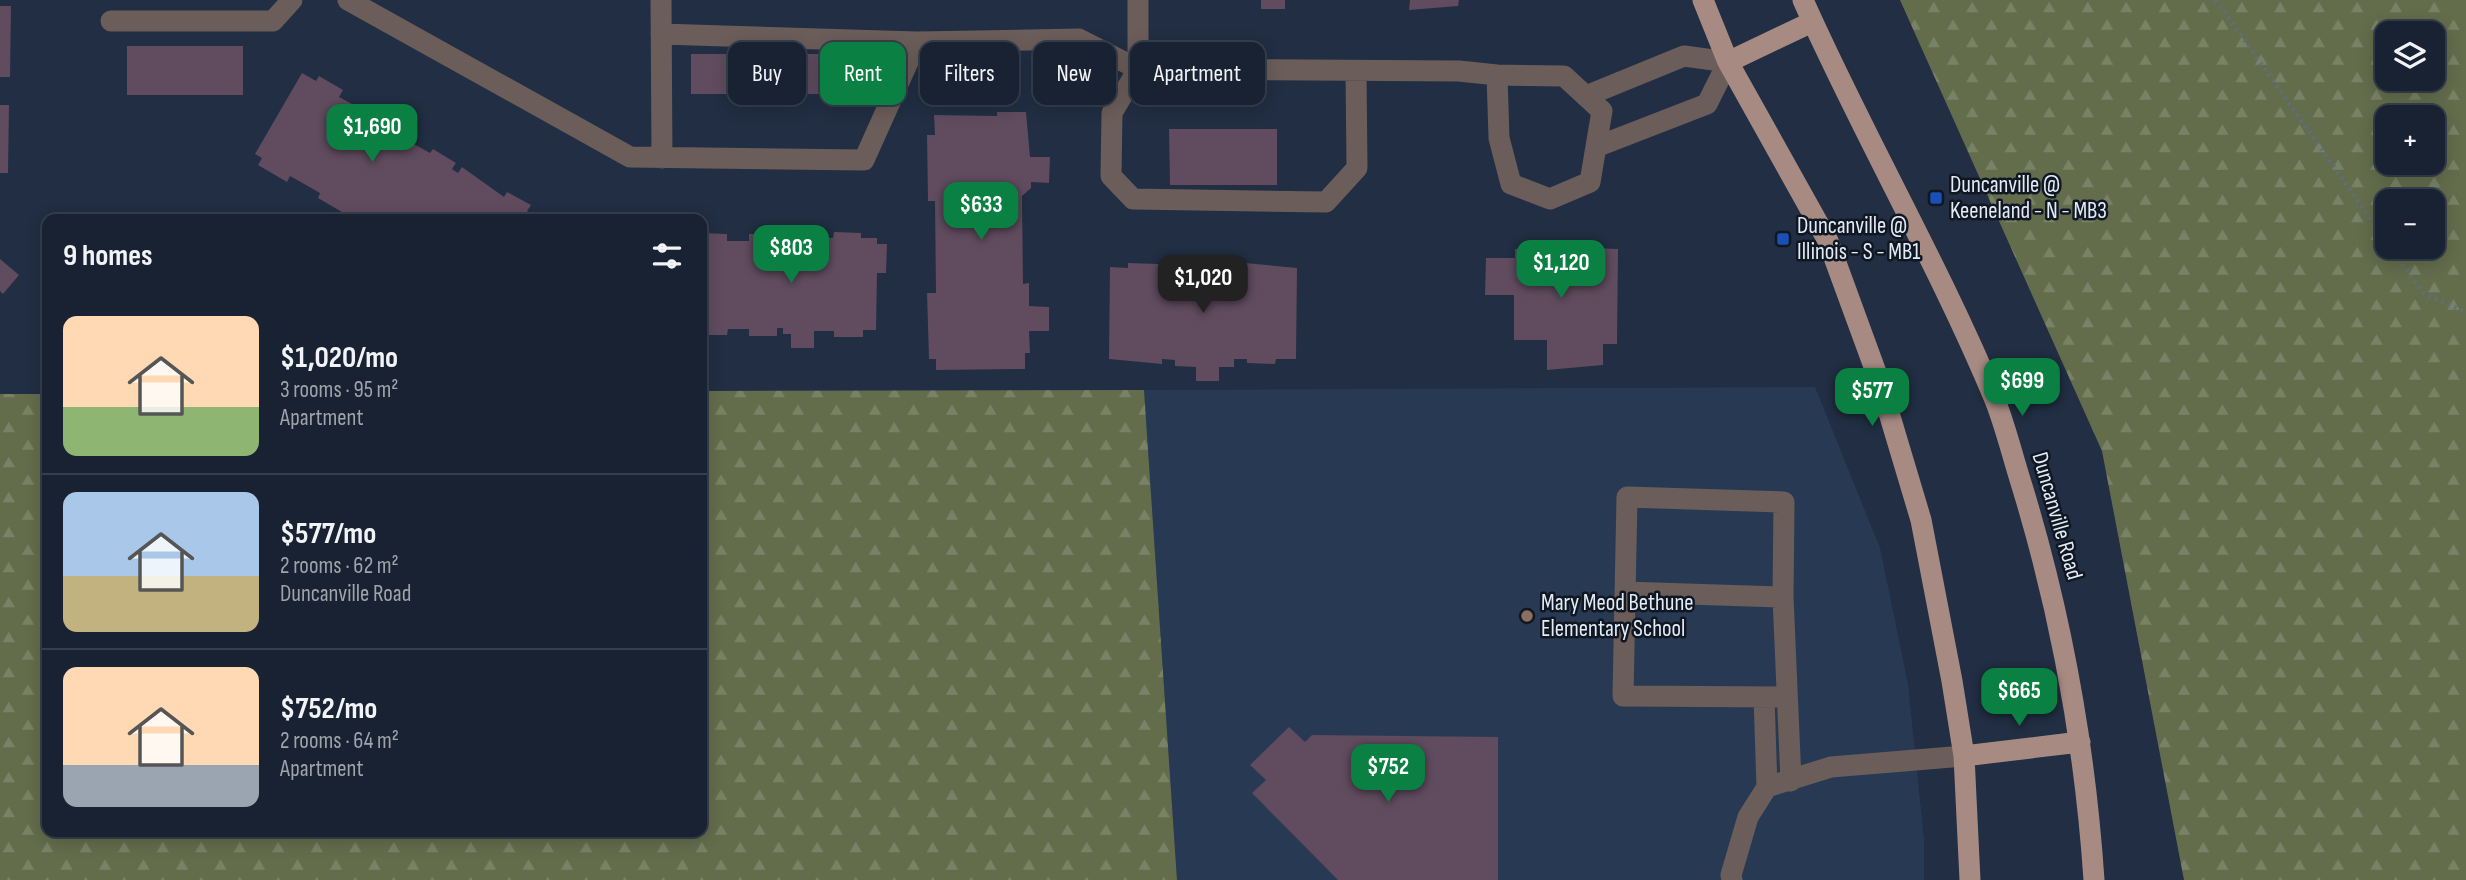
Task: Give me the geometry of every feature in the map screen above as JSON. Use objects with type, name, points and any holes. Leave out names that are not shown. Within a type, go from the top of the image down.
[{"type":"main road","points":[[1703,0],[1728,62],[1828,241],[1880,383],[1921,520],[1964,756],[1970,880]]},
{"type":"main road","name":"Duncanville Road","points":[[1803,0],[1946,289],[1996,403],[2043,554],[2067,663],[2080,741],[2094,880]]},
{"type":"main road","points":[[1728,62],[1812,22]]},
{"type":"main road","points":[[1964,756],[2080,741]]},
{"type":"lane","points":[[111,21],[273,21],[292,0]]},
{"type":"lane","points":[[348,0],[630,157],[864,160],[917,42]]},
{"type":"lane","points":[[661,0],[662,158]]},
{"type":"lane","points":[[1138,0],[1138,42]]},
{"type":"lane","points":[[661,34],[917,42],[1079,39],[1130,65]]},
{"type":"lane","points":[[1586,96],[1684,56],[1728,62],[1707,104],[1595,147]]},
{"type":"lane","points":[[1265,70],[1459,71],[1497,75],[1564,76],[1602,111],[1590,182],[1550,199],[1511,184],[1499,138],[1497,75]]},
{"type":"lane","points":[[1130,83],[1112,113],[1111,176],[1133,199],[1326,202],[1357,168],[1356,71]]},
{"type":"lane","points":[[1787,697],[1623,696],[1627,497],[1784,502],[1783,597],[1791,781]]},
{"type":"lane","points":[[1625,592],[1783,597]]},
{"type":"lane","points":[[1732,880],[1731,875],[1748,817],[1767,787],[1764,697]]},
{"type":"lane","points":[[1767,787],[1831,767],[1964,756]]},
{"type":"path","points":[[2216,0],[2375,225]]},
{"type":"path","points":[[2399,259],[2423,293],[2466,312]]},
{"type":"shaded area","name":"Mary Meod Bethune Elementary School","points":[[1815,387],[1880,548],[1908,684],[1924,839],[1924,880],[1177,880],[1144,390]]},
{"type":"green space","points":[[1900,0],[2466,0],[2466,880],[2184,880],[2102,451]]},
{"type":"green space","points":[[1144,390],[1177,880],[0,880],[0,394],[42,394],[42,837],[707,837],[707,391]]},
{"type":"building","points":[[1261,0],[1285,0],[1285,9],[1261,9]]},
{"type":"building","points":[[1410,0],[1459,0],[1458,6],[1409,10]]},
{"type":"building","points":[[0,6],[11,6],[10,77],[0,77]]},
{"type":"building","points":[[127,46],[243,46],[243,95],[127,95]]},
{"type":"building","points":[[691,54],[728,54],[728,94],[691,94]]},
{"type":"building","points":[[806,54],[820,54],[820,94],[806,94]]},
{"type":"building","points":[[302,73],[316,81],[319,76],[343,90],[339,97],[415,138],[412,143],[430,153],[433,149],[456,163],[452,169],[458,173],[462,167],[504,197],[507,192],[531,205],[527,211],[532,214],[345,214],[318,198],[320,193],[290,176],[287,182],[258,165],[262,158],[255,154]]},
{"type":"building","points":[[0,105],[9,105],[8,173],[0,173]]},
{"type":"building","points":[[997,112],[1026,112],[1030,157],[1050,157],[1049,183],[1031,182],[1031,188],[1022,196],[1023,284],[1029,283],[1029,306],[1049,307],[1049,331],[1029,331],[1030,353],[1025,353],[1025,369],[936,370],[936,359],[929,359],[927,293],[936,293],[935,201],[928,201],[927,135],[935,135],[934,115],[997,116]]},
{"type":"building","points":[[1169,129],[1277,129],[1277,185],[1170,185]]},
{"type":"building","points":[[785,232],[833,238],[834,232],[861,233],[861,238],[877,238],[877,244],[887,244],[886,273],[877,273],[876,330],[863,330],[863,337],[834,337],[834,331],[814,331],[814,348],[791,348],[791,334],[783,334],[783,328],[777,328],[777,336],[749,336],[749,329],[728,329],[727,335],[707,335],[707,233],[727,234],[727,241],[749,241],[749,234],[775,234],[775,243],[785,243]]},
{"type":"building","points":[[1538,246],[1618,249],[1617,344],[1603,344],[1603,365],[1547,370],[1547,340],[1514,340],[1514,295],[1485,295],[1486,258],[1515,258],[1515,249],[1538,249]]},
{"type":"building","points":[[0,259],[19,275],[3,294],[0,291]]},
{"type":"building","points":[[1172,260],[1232,261],[1232,268],[1245,267],[1245,263],[1297,268],[1296,359],[1276,359],[1275,364],[1247,363],[1247,359],[1234,359],[1234,367],[1219,367],[1219,381],[1196,381],[1196,367],[1175,366],[1175,360],[1162,359],[1162,364],[1109,359],[1110,267],[1128,268],[1128,263],[1159,264],[1159,268],[1172,268]]},
{"type":"building","points":[[1289,727],[1305,742],[1312,735],[1498,737],[1498,880],[1338,880],[1252,793],[1266,780],[1250,765]]},
{"type":"place","name":"Duncanville @ Keeneland - N - MB3","points":[[1936,198]]},
{"type":"place","name":"Duncanville @ Illinois - S - MB1","points":[[1783,239]]},
{"type":"place","name":"Mary Meod Bethune Elementary School","points":[[1527,616]]}]
